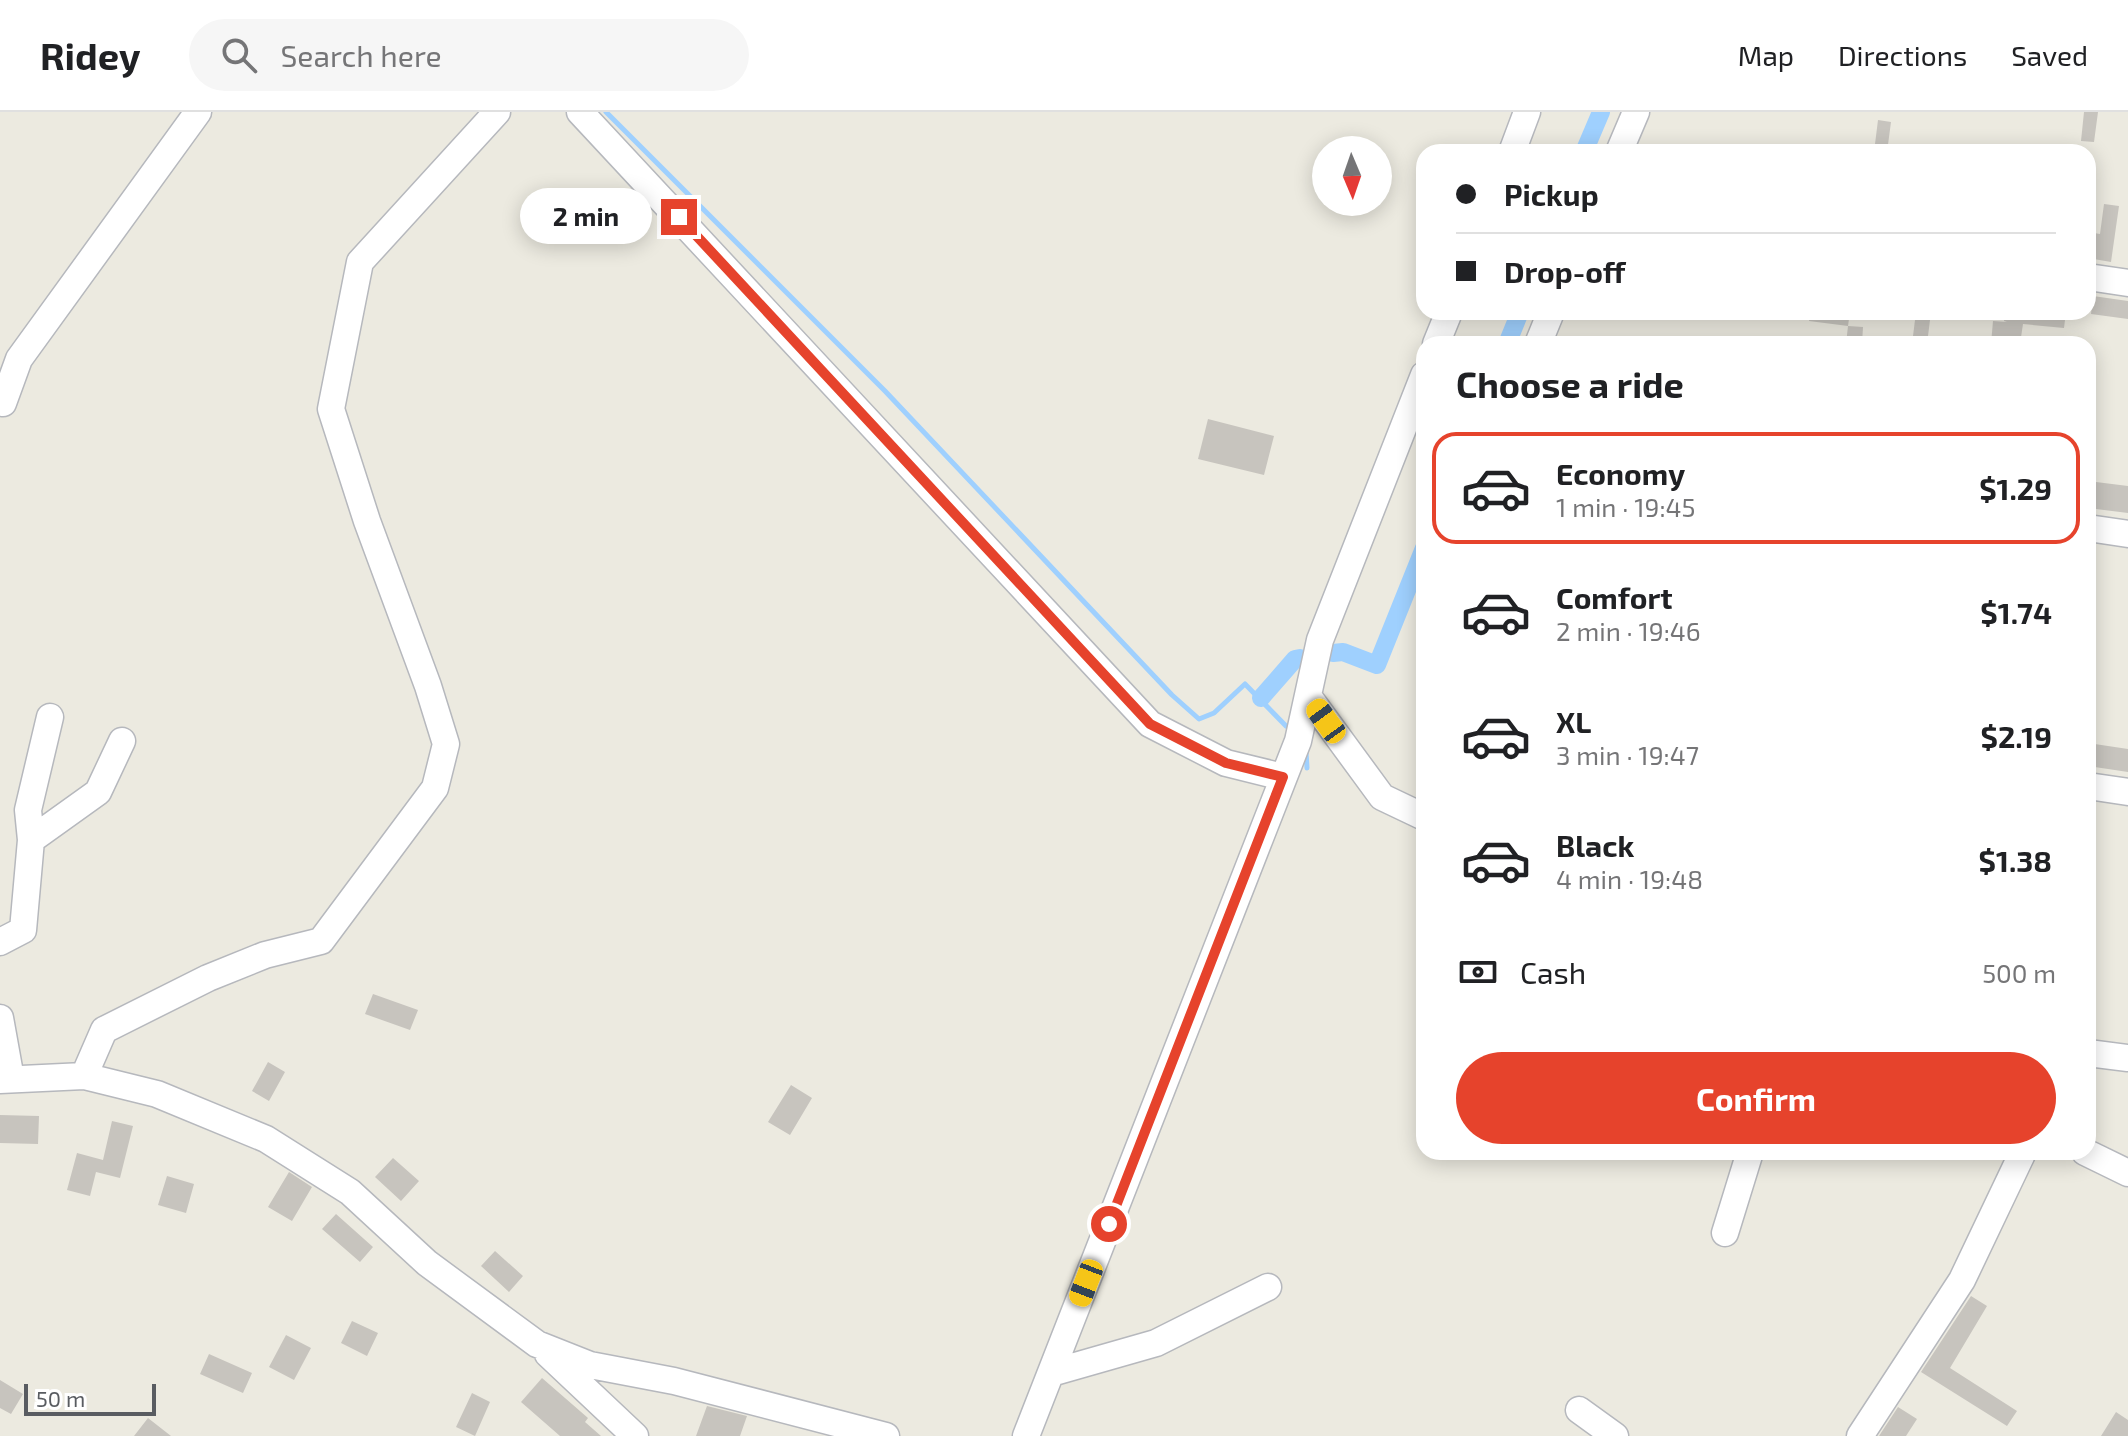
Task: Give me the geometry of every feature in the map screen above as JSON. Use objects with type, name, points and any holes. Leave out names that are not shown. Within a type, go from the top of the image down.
[{"type":"street","points":[[3,403],[19,359],[198,112]]},
{"type":"street","points":[[84,1076],[104,1030],[208,978],[265,955],[321,941],[435,788],[446,744],[331,409],[360,262],[497,112]]},
{"type":"street","points":[[580,112],[1150,724],[1226,763],[1283,777]]},
{"type":"street","points":[[1515,144],[1527,112]]},
{"type":"street","points":[[1622,144],[1636,112]]},
{"type":"street","points":[[2096,278],[2128,283]]},
{"type":"street","points":[[1026,1436],[1298,741],[1320,640],[1416,420]]},
{"type":"street","points":[[2096,529],[2128,534]]},
{"type":"street","points":[[1308,696],[1382,797],[1416,813]]},
{"type":"street","points":[[0,942],[23,930],[31,840],[28,810],[50,717]]},
{"type":"street","points":[[31,840],[98,792],[122,741]]},
{"type":"street","points":[[2096,787],[2128,792]]},
{"type":"street","points":[[0,1018],[5,1080],[84,1076],[157,1094],[266,1139],[350,1192],[427,1263],[537,1344],[635,1436]]},
{"type":"street","points":[[2096,1054],[2128,1058]]},
{"type":"street","points":[[2096,1157],[2128,1173]]},
{"type":"street","points":[[1725,1233],[1748,1160]]},
{"type":"street","points":[[1860,1436],[1962,1280],[2019,1160]]},
{"type":"street","points":[[1051,1373],[1156,1343],[1268,1287]]},
{"type":"street","points":[[537,1344],[590,1365],[674,1381],[886,1436]]},
{"type":"street","points":[[1579,1410],[1615,1436]]},
{"type":"building","points":[[2084,112],[2098,112],[2094,142],[2081,141]]},
{"type":"building","points":[[1878,120],[1891,122],[1888,144],[1875,144]]},
{"type":"building","points":[[2104,204],[2119,206],[2111,262],[2096,259],[2096,233],[2100,234]]},
{"type":"building","points":[[2096,296],[2128,301],[2128,319],[2096,315]]},
{"type":"building","points":[[1809,320],[1849,320],[1848,326]]},
{"type":"building","points":[[1915,320],[1930,320],[1928,336],[1913,336]]},
{"type":"building","points":[[2065,320],[2064,328],[2023,324],[2021,336],[1992,336],[1993,321],[2007,322],[2004,321]]},
{"type":"building","points":[[1848,326],[1863,327],[1862,336],[1847,336]]},
{"type":"building","points":[[1208,419],[1274,436],[1264,475],[1198,459]]},
{"type":"building","points":[[2096,482],[2128,486],[2128,513],[2096,509]]},
{"type":"building","points":[[2096,744],[2128,749],[2128,772],[2096,767]]},
{"type":"building","points":[[373,994],[418,1010],[410,1030],[365,1014]]},
{"type":"building","points":[[268,1062],[285,1072],[269,1101],[252,1091]]},
{"type":"building","points":[[791,1085],[812,1098],[790,1135],[768,1122]]},
{"type":"building","points":[[0,1115],[39,1116],[38,1144],[0,1143]]},
{"type":"building","points":[[112,1121],[133,1126],[120,1178],[96,1172],[90,1196],[67,1190],[77,1153],[103,1160]]},
{"type":"building","points":[[393,1158],[419,1181],[401,1201],[375,1177]]},
{"type":"building","points":[[289,1172],[312,1187],[292,1221],[268,1207]]},
{"type":"building","points":[[167,1176],[194,1184],[186,1213],[158,1205]]},
{"type":"building","points":[[336,1214],[373,1247],[360,1262],[322,1229]]},
{"type":"building","points":[[495,1251],[523,1276],[509,1292],[481,1266]]},
{"type":"building","points":[[1971,1296],[1987,1306],[1950,1368],[2017,1411],[2007,1426],[1921,1372]]},
{"type":"building","points":[[352,1321],[378,1333],[367,1356],[341,1343]]},
{"type":"building","points":[[286,1335],[311,1348],[294,1380],[269,1367]]},
{"type":"building","points":[[209,1354],[252,1373],[243,1393],[200,1374]]},
{"type":"building","points":[[542,1378],[588,1418],[585,1422],[601,1436],[560,1436],[521,1402]]},
{"type":"building","points":[[0,1380],[23,1394],[11,1414],[0,1408]]},
{"type":"building","points":[[472,1393],[490,1402],[475,1436],[456,1427]]},
{"type":"building","points":[[707,1406],[747,1416],[740,1436],[696,1436]]},
{"type":"building","points":[[1898,1407],[1917,1419],[1906,1436],[1879,1436]]},
{"type":"building","points":[[2116,1412],[2128,1420],[2128,1436],[2101,1436]]},
{"type":"building","points":[[148,1418],[171,1436],[134,1436]]},
{"type":"waterway","points":[[606,112],[885,391],[1172,695],[1199,719],[1214,713],[1245,684],[1286,726]]},
{"type":"waterway","points":[[1587,144],[1601,112]]},
{"type":"waterway","points":[[1510,336],[1517,320]]},
{"type":"waterway","points":[[1333,653],[1343,652],[1377,665],[1416,568]]},
{"type":"waterway","points":[[1261,698],[1295,659],[1300,658]]},
{"type":"waterway","points":[[1306,751],[1307,768]]},
{"type":"route","points":[[679,217],[1150,724],[1226,763],[1283,777],[1109,1224]]}]
